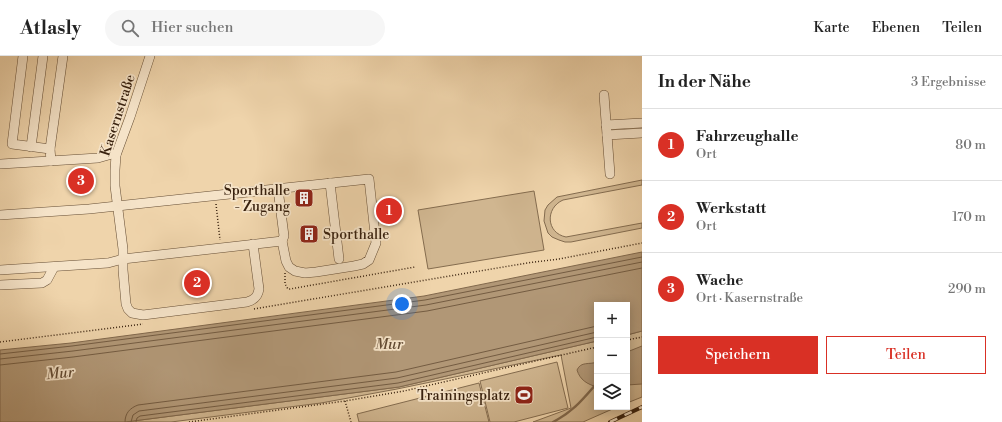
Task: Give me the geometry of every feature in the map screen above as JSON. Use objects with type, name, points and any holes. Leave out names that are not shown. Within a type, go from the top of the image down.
[{"type":"street","points":[[23,56],[12,144],[50,149]]},
{"type":"street","points":[[31,147],[43,56]]},
{"type":"street","points":[[51,161],[50,149],[63,56]]},
{"type":"street","name":"Kasernstraße","points":[[150,56],[116,155],[115,186],[126,304],[128,309],[132,313],[144,315],[252,301],[258,294],[253,244]]},
{"type":"street","points":[[604,95],[610,174]]},
{"type":"street","points":[[606,125],[642,123]]},
{"type":"street","points":[[607,135],[642,133]]},
{"type":"street","points":[[1,164],[98,158],[112,154],[116,155]]},
{"type":"street","points":[[0,215],[118,206],[278,190],[369,179],[376,243],[369,260],[363,264],[354,266],[310,272],[296,271],[289,267],[286,261],[282,241],[284,236],[278,190]]},
{"type":"street","points":[[330,183],[339,259]]},
{"type":"street","points":[[0,270],[108,264],[123,259],[282,241]]},
{"type":"street","points":[[0,285],[42,283],[47,280],[54,267]]},
{"type":"path","points":[[215,196],[221,248]]},
{"type":"path","points":[[252,309],[559,259],[642,243]]},
{"type":"path","points":[[287,264],[285,269],[285,284],[288,289],[415,268]]},
{"type":"path","points":[[0,342],[148,323]]},
{"type":"path","points":[[630,339],[642,336]]},
{"type":"path","points":[[189,422],[345,401],[404,391],[594,348]]},
{"type":"path","points":[[345,401],[351,422]]},
{"type":"shaded area","points":[[642,180],[642,185],[563,200],[553,209],[550,220],[555,231],[559,235],[566,237],[642,223],[642,228],[571,242],[559,240],[552,237],[548,233],[544,221],[545,210],[557,197]]},
{"type":"shaded area","points":[[534,191],[544,250],[428,269],[418,210]]},
{"type":"shaded area","points":[[642,331],[642,397],[630,402],[630,338],[630,334]]},
{"type":"shaded area","points":[[594,342],[594,410],[610,410],[583,422],[533,422],[571,408],[561,355],[321,403],[171,422],[125,422],[399,387]]},
{"type":"shaded area","name":"Trainingsplatz","points":[[557,362],[568,408],[514,422],[490,422],[480,381]]},
{"type":"shaded area","points":[[479,383],[489,422],[359,422],[357,414]]},
{"type":"water","name":"Mur","points":[[642,252],[642,331],[630,334],[630,302],[594,302],[594,342],[399,387],[125,422],[0,422],[0,350],[71,343],[424,296]]},
{"type":"water","points":[[642,346],[642,384],[630,385],[630,351]]},
{"type":"water","points":[[594,363],[594,386],[584,381],[580,376],[577,370],[583,364]]},
{"type":"waterway","points":[[553,422],[572,409],[594,386]]},
{"type":"railway","points":[[610,422],[642,407]]},
{"type":"place","name":"Wache","points":[[81,181]]},
{"type":"place","name":"Sporthalle - Zugang","points":[[304,198]]},
{"type":"place","name":"Fahrzeughalle","points":[[389,211]]},
{"type":"place","name":"Sporthalle","points":[[309,234]]},
{"type":"place","name":"Werkstatt","points":[[197,283]]},
{"type":"place","name":"Trainingsplatz","points":[[524,395]]}]
